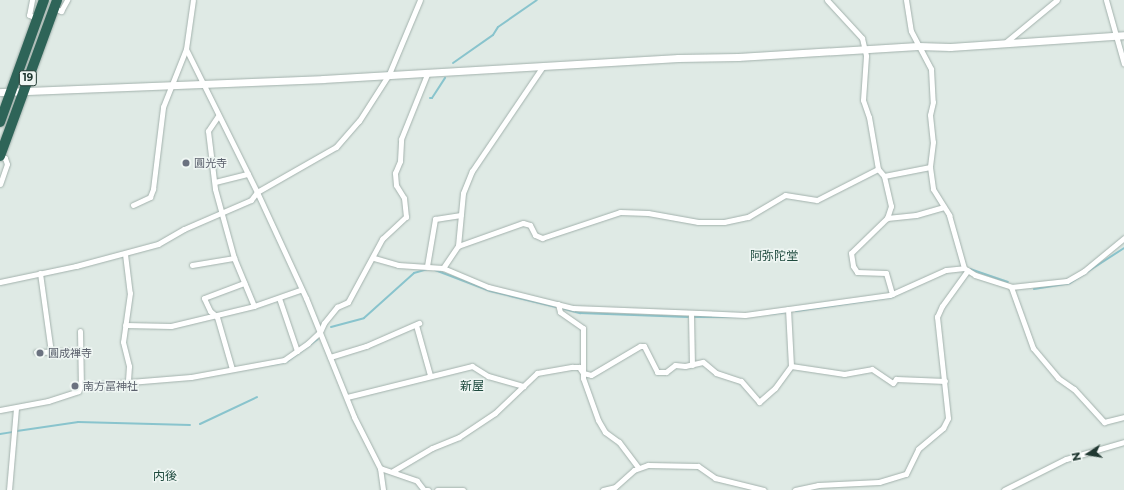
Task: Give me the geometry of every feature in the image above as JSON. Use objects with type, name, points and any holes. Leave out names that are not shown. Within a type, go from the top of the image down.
[{"type":"highway","name":"19","points":[[0,122],[44,0]]},
{"type":"highway","name":"19","points":[[0,156],[55,4]]},
{"type":"street","points":[[32,0],[29,15],[37,18]]},
{"type":"street","points":[[55,4],[61,10],[67,0]]},
{"type":"street","points":[[133,205],[150,197],[153,189],[163,107],[186,49],[193,0]]},
{"type":"street","points":[[0,282],[125,254],[158,244],[184,228],[251,200],[257,192],[336,147],[359,121],[389,74],[420,0]]},
{"type":"street","points":[[827,0],[862,38],[866,49],[863,100],[869,117],[878,169],[884,176],[891,206],[887,218],[851,253],[853,266],[857,272],[886,273],[892,294]]},
{"type":"street","points":[[906,0],[911,32],[931,69],[933,87],[930,115],[933,142],[930,168],[934,189],[949,215],[966,269]]},
{"type":"street","points":[[1006,42],[1057,0]]},
{"type":"street","points":[[1106,0],[1124,64]]},
{"type":"street","points":[[0,92],[389,74],[918,46],[950,47],[1124,35]]},
{"type":"street","points":[[186,49],[257,192],[320,332],[347,397],[380,468],[383,490]]},
{"type":"street","points":[[442,268],[458,246],[463,193],[472,171],[543,66]]},
{"type":"street","points":[[81,386],[191,377],[284,360],[320,332],[324,323],[337,307],[348,302],[374,258],[382,239],[406,217],[404,198],[396,185],[395,173],[400,161],[401,139],[428,72]]},
{"type":"street","points":[[218,116],[208,131],[220,213],[234,258],[254,306]]},
{"type":"street","points":[[0,156],[5,158],[8,164],[0,184]]},
{"type":"street","points":[[884,176],[930,168]]},
{"type":"street","points":[[458,246],[523,223],[530,225],[536,235],[542,238],[620,212],[648,213],[698,222],[724,222],[748,217],[785,195],[817,200],[878,169]]},
{"type":"street","points":[[215,182],[248,174]]},
{"type":"street","points":[[887,218],[916,215],[944,207]]},
{"type":"street","points":[[427,266],[435,219],[461,215]]},
{"type":"street","points":[[374,258],[398,265],[442,268],[488,287],[591,311],[745,315],[892,294],[946,270],[966,269],[1012,287],[1067,281],[1084,271],[1124,238]]},
{"type":"street","points":[[125,254],[130,293],[123,342],[129,366],[128,382]]},
{"type":"street","points":[[192,265],[234,258]]},
{"type":"street","points":[[795,490],[818,485],[880,482],[906,474],[918,449],[943,428],[948,418],[937,317],[942,306],[966,269]]},
{"type":"street","points":[[40,273],[51,352]]},
{"type":"street","points":[[232,369],[217,317],[210,312],[204,298],[244,283]]},
{"type":"street","points":[[1012,287],[1033,348],[1058,378],[1074,389],[1104,422],[1124,417]]},
{"type":"street","points":[[125,325],[171,326],[217,317],[300,290]]},
{"type":"street","points":[[279,298],[297,351]]},
{"type":"street","points":[[558,304],[560,312],[583,328],[583,373],[585,388],[598,420],[605,432],[619,442],[638,467]]},
{"type":"street","points":[[393,471],[432,448],[458,437],[495,413],[537,374],[572,367],[580,367],[583,373],[591,375],[640,346],[644,346],[657,372],[666,372],[676,365],[692,365],[703,362],[716,373],[736,378],[759,402],[775,388],[791,366],[788,309]]},
{"type":"street","points":[[691,314],[692,365]]},
{"type":"street","points":[[330,357],[366,346],[417,324],[430,375]]},
{"type":"street","points":[[0,410],[48,401],[78,391],[81,386],[80,331]]},
{"type":"street","points":[[36,352],[80,351]]},
{"type":"street","points":[[347,397],[430,375],[472,366],[488,376],[524,386]]},
{"type":"street","points":[[791,366],[844,374],[872,369],[893,382],[896,379],[945,381]]},
{"type":"street","points":[[9,490],[16,408]]},
{"type":"street","points":[[1004,490],[1066,459],[1124,442]]},
{"type":"street","points":[[603,490],[615,486],[638,467],[698,466],[715,478],[764,490]]},
{"type":"street","points":[[380,468],[393,471],[417,481],[424,490],[428,490]]},
{"type":"street","points":[[437,490],[463,490]]},
{"type":"waterway","points":[[453,63],[493,35],[498,27],[537,0]]},
{"type":"waterway","points":[[430,98],[432,98],[445,78]]},
{"type":"waterway","points":[[1034,289],[1070,283],[1124,248]]},
{"type":"waterway","points":[[331,327],[364,318],[414,273],[428,269]]},
{"type":"waterway","points":[[970,269],[1008,282]]},
{"type":"waterway","points":[[435,270],[490,291],[556,307]]},
{"type":"waterway","points":[[796,311],[892,297]]},
{"type":"waterway","points":[[561,308],[580,313],[688,317]]},
{"type":"waterway","points":[[770,314],[786,312]]},
{"type":"waterway","points":[[693,317],[742,317]]},
{"type":"waterway","points":[[269,365],[286,362],[318,339]]},
{"type":"waterway","points":[[200,424],[257,397]]},
{"type":"waterway","points":[[17,431],[78,422],[190,425]]},
{"type":"waterway","points":[[0,434],[12,432]]},
{"type":"place","name":"圓光寺","points":[[186,163]]},
{"type":"place","name":"圓成禅寺","points":[[40,353]]},
{"type":"place","name":"南方冨神社","points":[[75,386]]},
{"type":"district","name":"阿弥陀堂","points":[[774,256]]},
{"type":"district","name":"新屋","points":[[472,386]]},
{"type":"district","name":"内後","points":[[165,476]]}]
